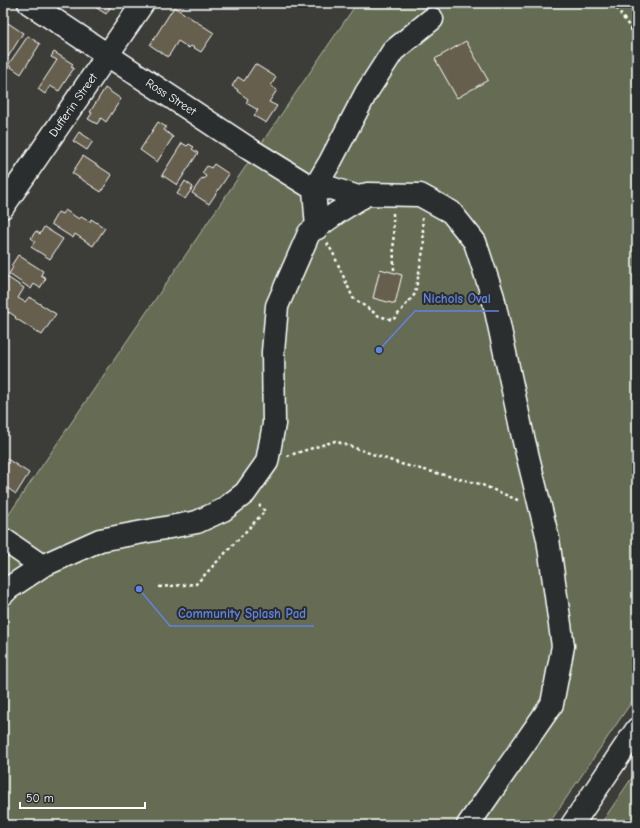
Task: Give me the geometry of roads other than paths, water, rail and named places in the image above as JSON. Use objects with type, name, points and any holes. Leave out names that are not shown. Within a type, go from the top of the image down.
[{"type":"street","name":"Ross Street","points":[[29,3],[251,150],[314,189]]},
{"type":"street","name":"Dufferin Street","points":[[3,207],[143,3]]},
{"type":"street","points":[[317,228],[314,189],[330,162],[366,93],[393,52],[432,19]]},
{"type":"street","points":[[314,189],[331,188],[361,198]]},
{"type":"street","points":[[3,594],[9,588],[42,566],[100,540],[197,522],[223,510],[245,493],[267,462],[274,424],[273,352],[277,306],[309,234],[338,212],[367,194],[420,195],[451,212],[475,242],[493,297],[523,437],[548,539],[563,646],[552,704],[468,825]]},
{"type":"street","points":[[3,539],[42,566]]},
{"type":"street","points":[[572,825],[637,729]]},
{"type":"place","name":"Nichols Oval","points":[[379,350]]},
{"type":"place","name":"Community Splash Pad","points":[[139,589]]}]
